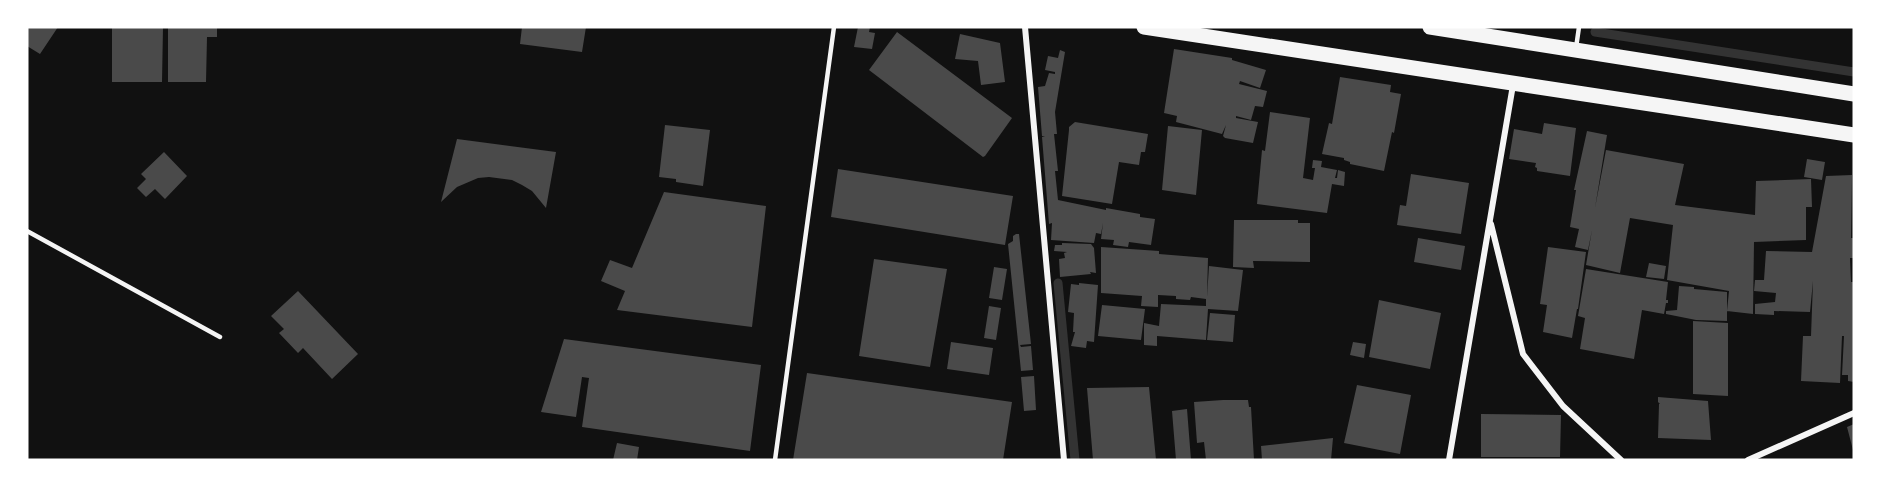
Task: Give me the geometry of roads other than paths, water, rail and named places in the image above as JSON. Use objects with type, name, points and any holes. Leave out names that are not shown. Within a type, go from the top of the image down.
[{"type":"main road","points":[[1144,27],[1854,135]]},
{"type":"main road","points":[[1430,27],[1854,93]]},
{"type":"street","points":[[1025,27],[1064,460]]},
{"type":"street","points":[[1449,460],[1513,84]]},
{"type":"street","points":[[1490,221],[1522,354],[1563,406],[1621,460]]},
{"type":"street","points":[[1748,460],[1854,412]]},
{"type":"lane","points":[[775,460],[834,27]]},
{"type":"lane","points":[[1576,50],[1580,27]]},
{"type":"lane","points":[[27,231],[220,337]]},
{"type":"waterway","points":[[1595,32],[1854,72]]},
{"type":"waterway","points":[[1058,283],[1075,460]]}]
